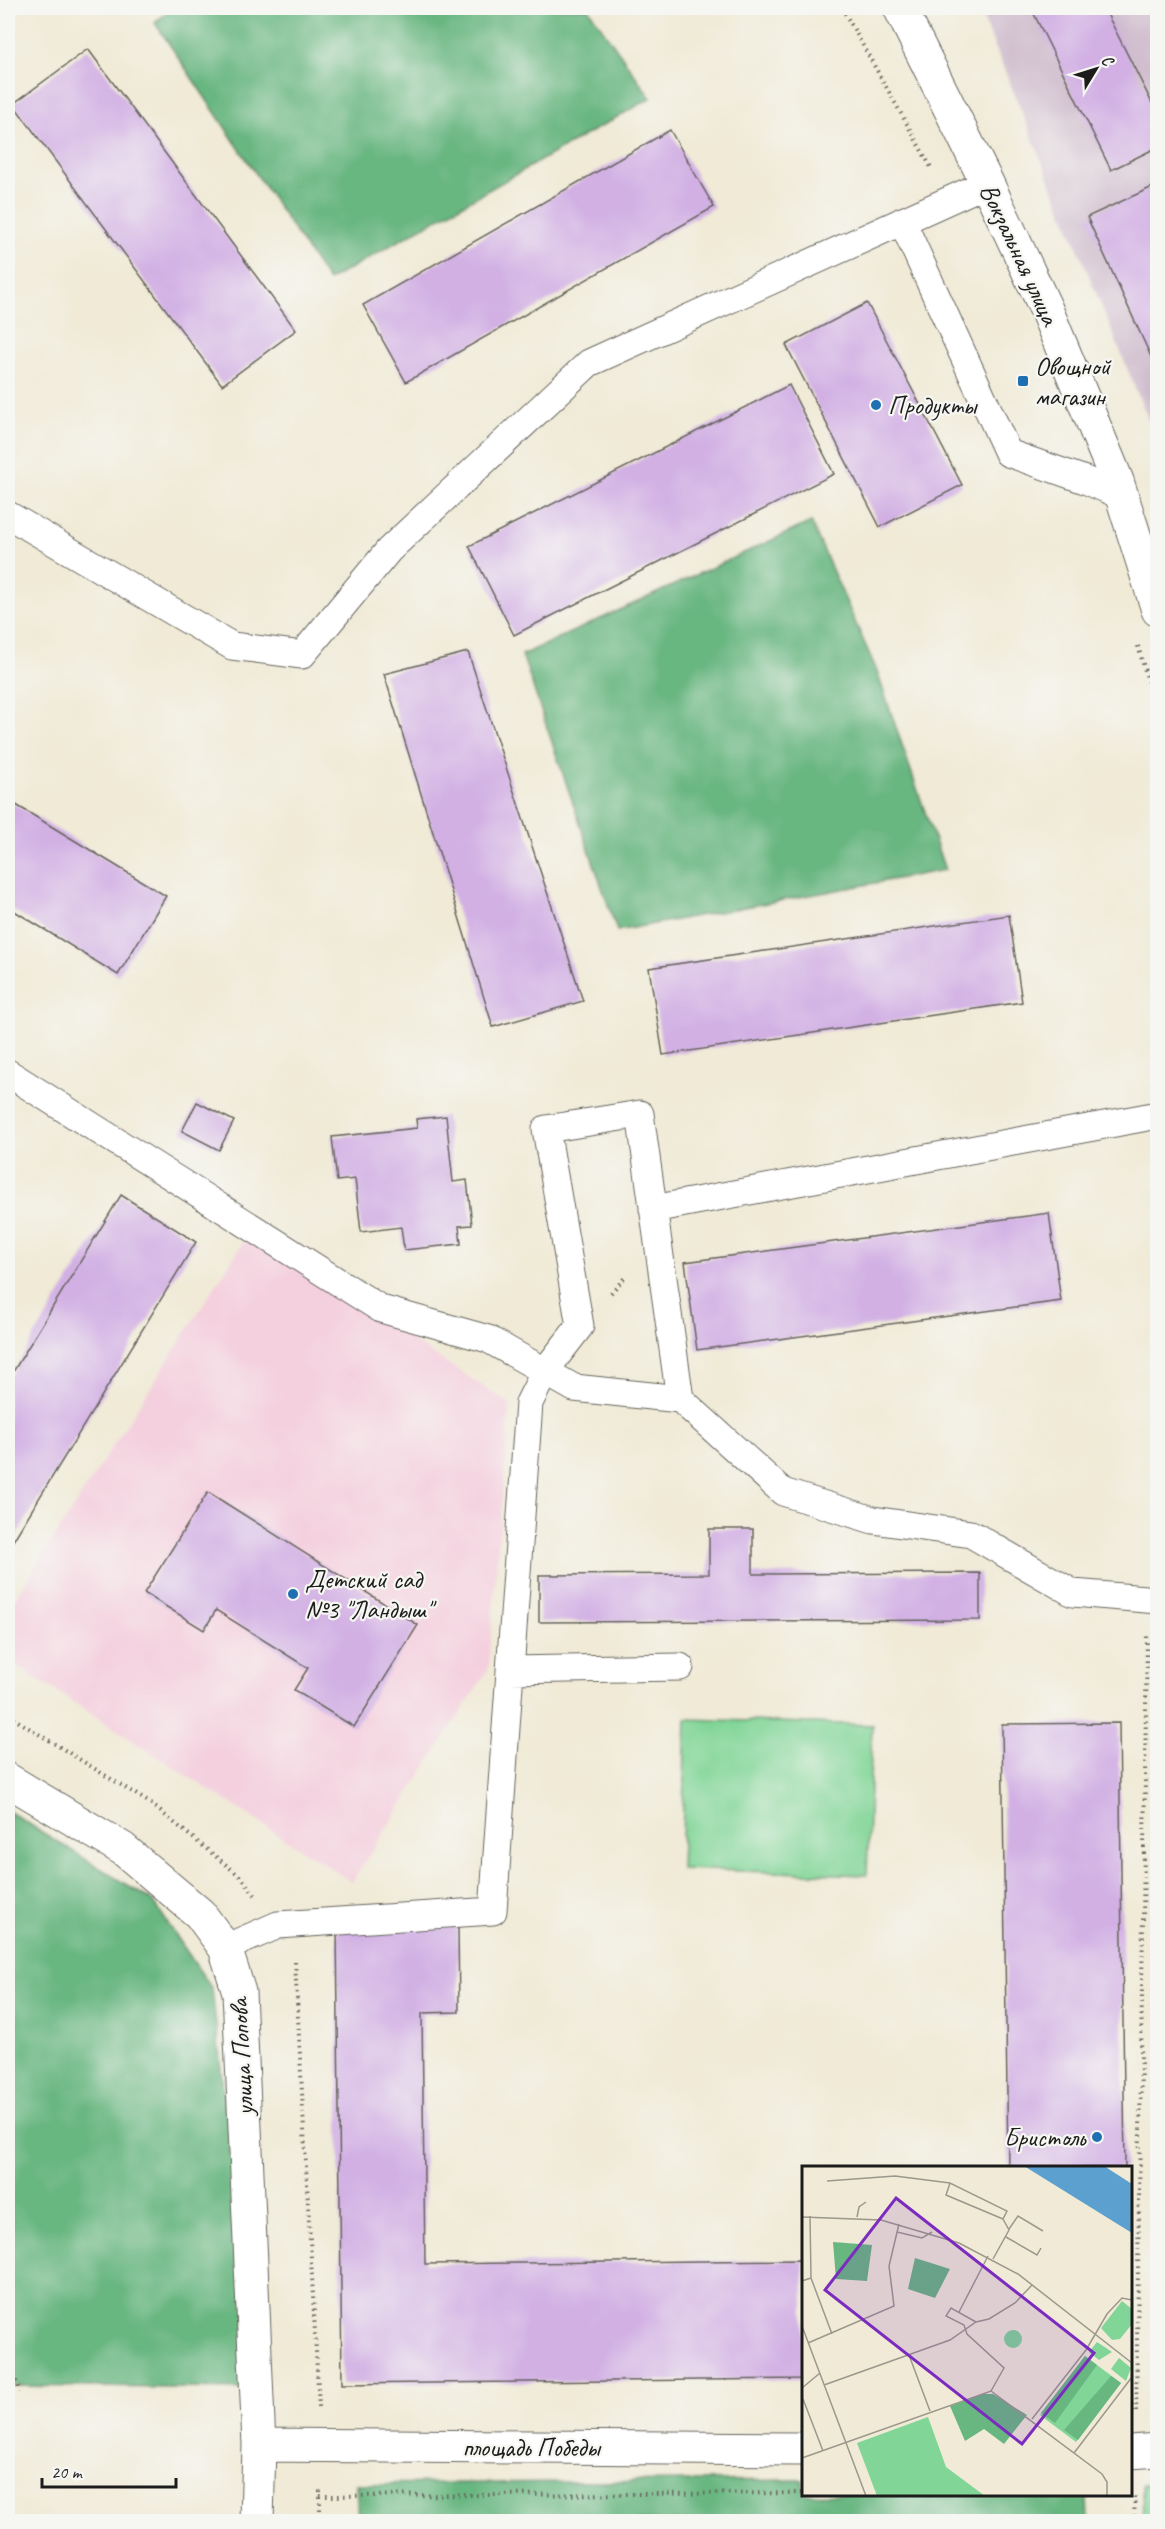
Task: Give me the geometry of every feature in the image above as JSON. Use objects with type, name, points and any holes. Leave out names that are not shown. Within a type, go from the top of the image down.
[{"type":"street","name":"Вокзальная улица","points":[[900,8],[987,183],[1046,309],[1122,496],[1158,610]]},
{"type":"street","name":"улица Попова","points":[[8,1780],[123,1849],[201,1914],[225,1948],[239,1992],[259,2445],[258,2522]]},
{"type":"street","name":"площадь Победы","points":[[259,2445],[802,2449]]},
{"type":"street","points":[[1132,2452],[1158,2450]]},
{"type":"lane","points":[[8,515],[232,646],[302,655],[389,550],[590,363],[987,183]]},
{"type":"lane","points":[[902,221],[1008,453],[1085,480],[1122,496]]},
{"type":"lane","points":[[8,1073],[381,1309],[488,1339],[574,1388],[680,1399],[783,1492],[873,1520],[971,1534],[1073,1593],[1153,1600]]},
{"type":"lane","points":[[225,1948],[278,1925],[493,1911],[529,1403],[544,1371],[580,1326],[546,1129],[640,1114],[680,1399]]},
{"type":"lane","points":[[653,1209],[1158,1115]]},
{"type":"lane","points":[[510,1670],[680,1667]]},
{"type":"path","points":[[842,8],[908,123],[948,200]]},
{"type":"path","points":[[1138,645],[1158,717]]},
{"type":"path","points":[[580,1326],[657,1243]]},
{"type":"path","points":[[1136,2413],[1153,1600]]},
{"type":"path","points":[[8,2358],[20,2392]]},
{"type":"path","points":[[1134,2522],[1136,2490]]},
{"type":"path","points":[[320,2496],[802,2493]]},
{"type":"shaded area","points":[[979,8],[1157,8],[1157,441]]},
{"type":"shaded area","points":[[248,1235],[510,1404],[488,1670],[352,1882],[8,1660],[8,1610]]},
{"type":"green space","points":[[172,8],[588,8],[651,98],[328,281],[155,23]]},
{"type":"green space","points":[[811,522],[876,669],[945,870],[617,931],[522,655]]},
{"type":"green space","points":[[686,1719],[872,1725],[867,1875],[681,1869]]},
{"type":"green space","points":[[8,1811],[153,1901],[212,1989],[257,2389],[8,2386]]},
{"type":"green space","points":[[802,2480],[802,2496],[1088,2496],[1089,2521],[358,2521],[356,2484]]},
{"type":"green space","points":[[1142,2485],[1157,2485],[1157,2521],[1143,2521]]},
{"type":"building","points":[[1031,8],[1104,8],[1158,115],[1158,147],[1111,170]]},
{"type":"building","points":[[88,49],[296,330],[222,385],[13,104]]},
{"type":"building","points":[[670,130],[714,207],[406,382],[363,305]]},
{"type":"building","points":[[1158,186],[1158,372],[1087,217]]},
{"type":"building","points":[[867,303],[962,485],[880,527],[786,345]]},
{"type":"building","points":[[789,385],[834,474],[514,635],[469,546]]},
{"type":"building","points":[[468,652],[583,1001],[493,1027],[384,674]]},
{"type":"building","points":[[8,800],[166,896],[118,975],[8,907]]},
{"type":"building","points":[[1009,915],[1022,1002],[663,1055],[649,968]]},
{"type":"building","points":[[197,1102],[234,1121],[219,1150],[182,1131]]},
{"type":"building","points":[[446,1116],[453,1182],[467,1180],[472,1225],[459,1226],[461,1244],[404,1250],[401,1227],[361,1232],[355,1179],[337,1181],[332,1137],[417,1128],[416,1119]]},
{"type":"building","points":[[121,1195],[196,1242],[8,1549],[8,1380]]},
{"type":"building","points":[[1049,1213],[1061,1301],[697,1350],[685,1262]]},
{"type":"building","points":[[208,1492],[418,1625],[354,1727],[294,1690],[308,1668],[216,1610],[204,1630],[144,1593]]},
{"type":"building","points":[[709,1529],[753,1529],[753,1574],[980,1573],[980,1620],[539,1622],[539,1575],[709,1574]]},
{"type":"building","points":[[1119,1723],[1125,2166],[1008,2166],[1002,1724]]},
{"type":"building","points":[[458,1927],[459,2012],[422,2013],[425,2264],[802,2260],[802,2379],[342,2384],[337,1928]]},
{"type":"place","name":"Овощной магазин","points":[[1023,381]]},
{"type":"place","name":"Продукты","points":[[876,405]]},
{"type":"place","name":"Детский сад №3 \"Ландыш\"","points":[[293,1594]]},
{"type":"place","name":"Бристоль","points":[[1097,2137]]}]
